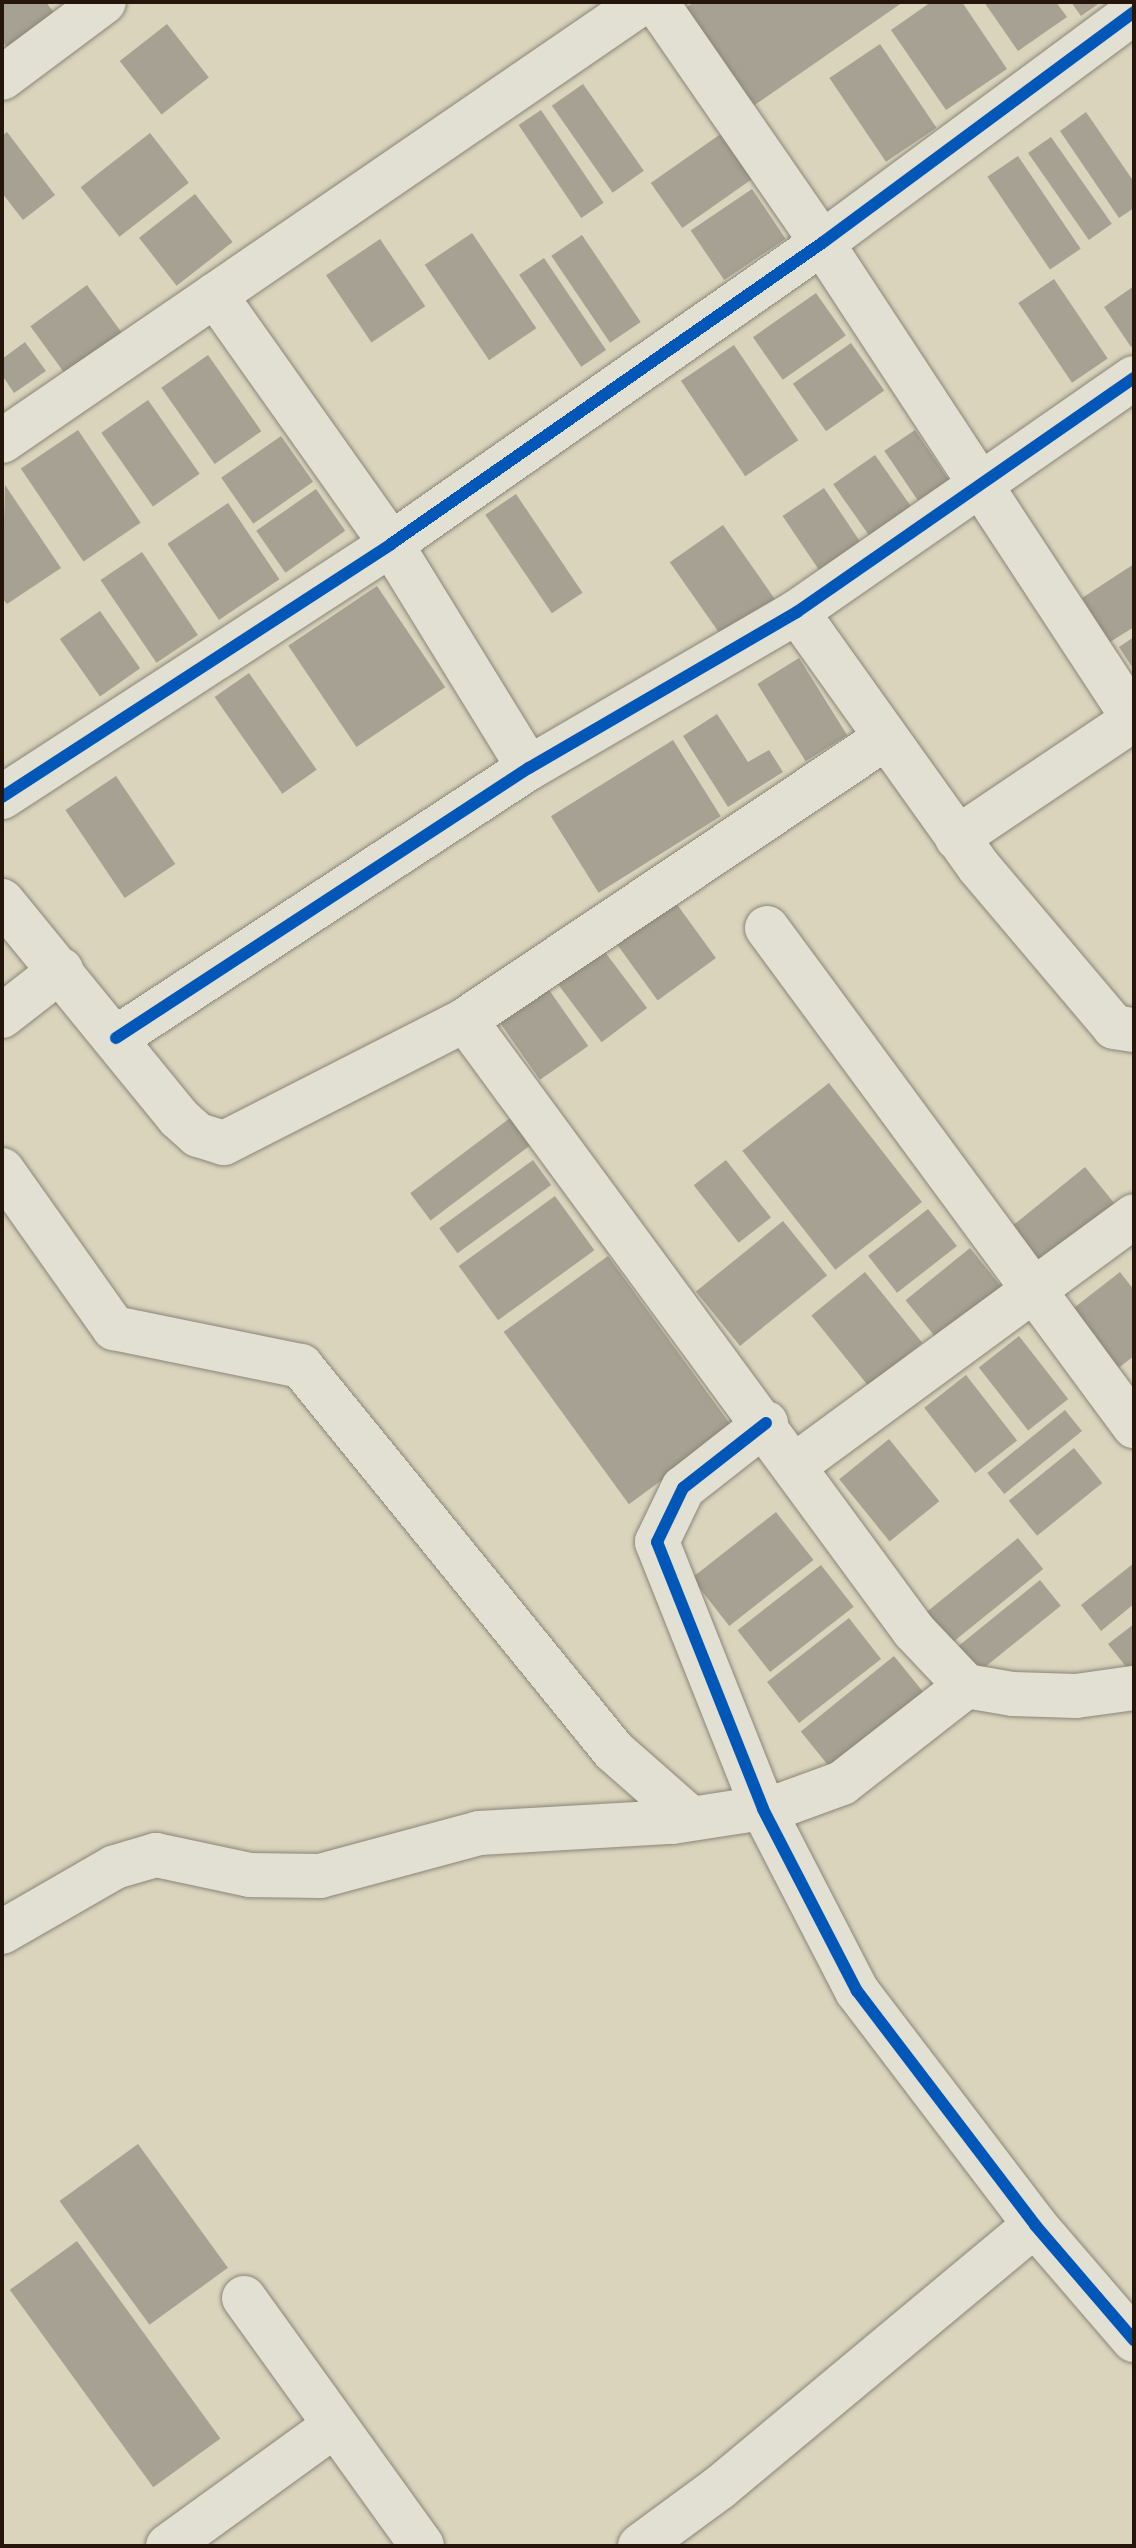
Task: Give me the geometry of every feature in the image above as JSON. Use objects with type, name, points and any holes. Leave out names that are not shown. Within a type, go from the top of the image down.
[{"type":"street","points":[[2,78],[104,2]]},
{"type":"street","points":[[2,441],[643,2]]},
{"type":"street","points":[[656,2],[981,481],[1134,719],[957,838]]},
{"type":"street","points":[[2,797],[391,544],[822,243],[1134,12]]},
{"type":"street","points":[[215,295],[391,544],[529,768]]},
{"type":"street","points":[[116,1038],[529,768],[797,612],[981,481],[1134,378]]},
{"type":"street","points":[[797,612],[957,838],[1114,1027],[1134,1030]]},
{"type":"street","points":[[2,901],[179,1118],[198,1135],[224,1143],[465,1020],[884,739]]},
{"type":"street","points":[[767,928],[1134,1426]]},
{"type":"street","points":[[2,1016],[61,970]]},
{"type":"street","points":[[465,1020],[766,1423],[914,1631],[966,1686],[1013,1694],[1076,1696],[1134,1688]]},
{"type":"street","points":[[2,1170],[114,1328],[301,1366],[614,1751],[690,1818]]},
{"type":"street","points":[[794,1466],[1134,1216]]},
{"type":"street","points":[[766,1423],[683,1488],[657,1542],[763,1809],[857,1991],[1035,2225],[1134,2340]]},
{"type":"street","points":[[2,1932],[115,1867],[156,1855],[250,1875],[320,1876],[479,1833],[690,1818],[763,1809],[842,1783],[966,1686]]},
{"type":"street","points":[[640,2546],[719,2488],[1035,2225]]},
{"type":"street","points":[[244,2298],[422,2546]]},
{"type":"street","points":[[168,2546],[335,2425]]},
{"type":"building","points":[[2,2],[46,2],[61,22],[15,58],[2,41]]},
{"type":"building","points":[[694,2],[903,2],[749,109],[681,11]]},
{"type":"building","points":[[931,2],[962,2],[1007,69],[946,110],[891,30]]},
{"type":"building","points":[[984,2],[1056,2],[1067,17],[1018,51]]},
{"type":"building","points":[[1071,2],[1101,2],[1081,16]]},
{"type":"building","points":[[167,24],[209,78],[162,115],[120,61]]},
{"type":"building","points":[[880,44],[936,128],[886,162],[829,78]]},
{"type":"building","points":[[583,84],[644,171],[613,193],[552,106]]},
{"type":"building","points":[[541,110],[604,203],[581,218],[519,125]]},
{"type":"building","points":[[1086,112],[1134,182],[1134,208],[1119,218],[1060,131]]},
{"type":"building","points":[[7,132],[55,195],[23,220],[2,193],[2,136]]},
{"type":"building","points":[[150,133],[189,183],[119,237],[81,187]]},
{"type":"building","points":[[722,133],[754,178],[682,228],[651,183]]},
{"type":"building","points":[[1051,137],[1112,224],[1089,240],[1028,153]]},
{"type":"building","points":[[1018,156],[1081,249],[1050,270],[987,177]]},
{"type":"building","points":[[752,189],[786,239],[724,280],[691,230]]},
{"type":"building","points":[[195,194],[233,242],[177,286],[139,238]]},
{"type":"building","points":[[472,233],[536,328],[489,360],[425,265]]},
{"type":"building","points":[[582,235],[641,322],[610,343],[551,256]]},
{"type":"building","points":[[380,239],[425,306],[371,342],[326,275]]},
{"type":"building","points":[[544,258],[606,350],[581,367],[519,275]]},
{"type":"building","points":[[1054,279],[1108,359],[1072,383],[1018,303]]},
{"type":"building","points":[[87,285],[125,338],[69,379],[30,326]]},
{"type":"building","points":[[1134,286],[1134,345],[1131,347],[1104,307]]},
{"type":"building","points":[[816,293],[846,336],[783,380],[753,337]]},
{"type":"building","points":[[25,342],[46,371],[14,393],[2,375],[2,359]]},
{"type":"building","points":[[851,343],[884,391],[826,431],[793,384]]},
{"type":"building","points":[[734,345],[798,440],[745,476],[681,381]]},
{"type":"building","points":[[208,355],[261,431],[215,464],[161,388]]},
{"type":"building","points":[[148,400],[200,474],[153,506],[101,433]]},
{"type":"building","points":[[78,430],[141,523],[83,561],[21,469]]},
{"type":"building","points":[[915,430],[949,480],[918,500],[884,451]]},
{"type":"building","points":[[281,436],[313,482],[253,524],[221,478]]},
{"type":"building","points":[[875,455],[912,508],[871,537],[833,484]]},
{"type":"building","points":[[5,485],[61,568],[7,604],[2,598]]},
{"type":"building","points":[[824,488],[860,542],[819,570],[783,516]]},
{"type":"building","points":[[316,489],[345,531],[285,573],[256,531]]},
{"type":"building","points":[[516,494],[583,593],[552,613],[485,515]]},
{"type":"building","points":[[228,503],[279,579],[219,620],[167,544]]},
{"type":"building","points":[[723,525],[775,600],[722,637],[670,562]]},
{"type":"building","points":[[142,552],[198,635],[156,663],[101,580]]},
{"type":"building","points":[[1134,564],[1134,627],[1110,642],[1082,598]]},
{"type":"building","points":[[377,586],[445,687],[357,747],[288,646]]},
{"type":"building","points":[[100,611],[140,668],[100,696],[60,639]]},
{"type":"building","points":[[1134,637],[1134,670],[1119,647]]},
{"type":"building","points":[[799,658],[847,735],[806,761],[757,684]]},
{"type":"building","points":[[249,673],[317,770],[282,794],[215,697]]},
{"type":"building","points":[[717,714],[748,762],[769,750],[783,772],[728,807],[683,736]]},
{"type":"building","points":[[673,740],[721,816],[599,893],[551,816]]},
{"type":"building","points":[[116,776],[175,864],[125,898],[65,810]]},
{"type":"building","points":[[673,899],[716,958],[658,1000],[615,941]]},
{"type":"building","points":[[602,948],[647,1008],[602,1042],[556,982]]},
{"type":"building","points":[[547,987],[588,1046],[540,1080],[499,1021]]},
{"type":"building","points":[[829,1083],[922,1202],[835,1270],[742,1151]]},
{"type":"building","points":[[510,1118],[530,1145],[431,1220],[410,1193]]},
{"type":"building","points":[[533,1160],[551,1185],[457,1253],[439,1228]]},
{"type":"building","points":[[726,1160],[771,1218],[739,1243],[694,1185]]},
{"type":"building","points":[[1085,1167],[1119,1209],[1045,1269],[1011,1227]]},
{"type":"building","points":[[555,1196],[594,1250],[498,1320],[459,1266]]},
{"type":"building","points":[[928,1209],[957,1246],[897,1293],[868,1256]]},
{"type":"building","points":[[783,1221],[827,1275],[740,1346],[696,1291]]},
{"type":"building","points":[[970,1248],[1002,1288],[938,1340],[905,1300]]},
{"type":"building","points":[[608,1256],[733,1428],[629,1504],[504,1332]]},
{"type":"building","points":[[865,1272],[922,1343],[869,1386],[811,1315]]},
{"type":"building","points":[[1120,1272],[1134,1290],[1134,1356],[1112,1373],[1066,1314]]},
{"type":"building","points":[[1019,1336],[1068,1399],[1028,1430],[979,1367]]},
{"type":"building","points":[[966,1375],[1017,1440],[975,1473],[924,1408]]},
{"type":"building","points":[[1065,1410],[1082,1431],[1004,1494],[987,1473]]},
{"type":"building","points":[[889,1439],[939,1501],[890,1541],[839,1479]]},
{"type":"building","points":[[1074,1448],[1102,1483],[1037,1536],[1009,1501]]},
{"type":"building","points":[[776,1512],[814,1560],[729,1626],[692,1578]]},
{"type":"building","points":[[1018,1538],[1043,1569],[951,1643],[926,1612]]},
{"type":"building","points":[[1134,1563],[1134,1604],[1101,1631],[1081,1605]]},
{"type":"building","points":[[821,1565],[854,1607],[770,1672],[737,1630]]},
{"type":"building","points":[[1040,1580],[1061,1606],[974,1676],[953,1650]]},
{"type":"building","points":[[849,1618],[881,1659],[799,1723],[767,1682]]},
{"type":"building","points":[[1134,1624],[1134,1670],[1131,1673],[1108,1644]]},
{"type":"building","points":[[894,1656],[931,1701],[837,1777],[801,1732]]},
{"type":"building","points":[[138,2144],[228,2268],[149,2325],[60,2201]]},
{"type":"building","points":[[77,2241],[220,2438],[153,2487],[10,2290]]},
{"type":"cycle path","points":[[2,797],[391,544],[822,243],[1134,12]]},
{"type":"cycle path","points":[[116,1038],[529,768],[797,612],[1134,378]]},
{"type":"cycle path","points":[[766,1423],[683,1488],[657,1542],[763,1809],[857,1991],[1035,2225],[1134,2340]]}]
